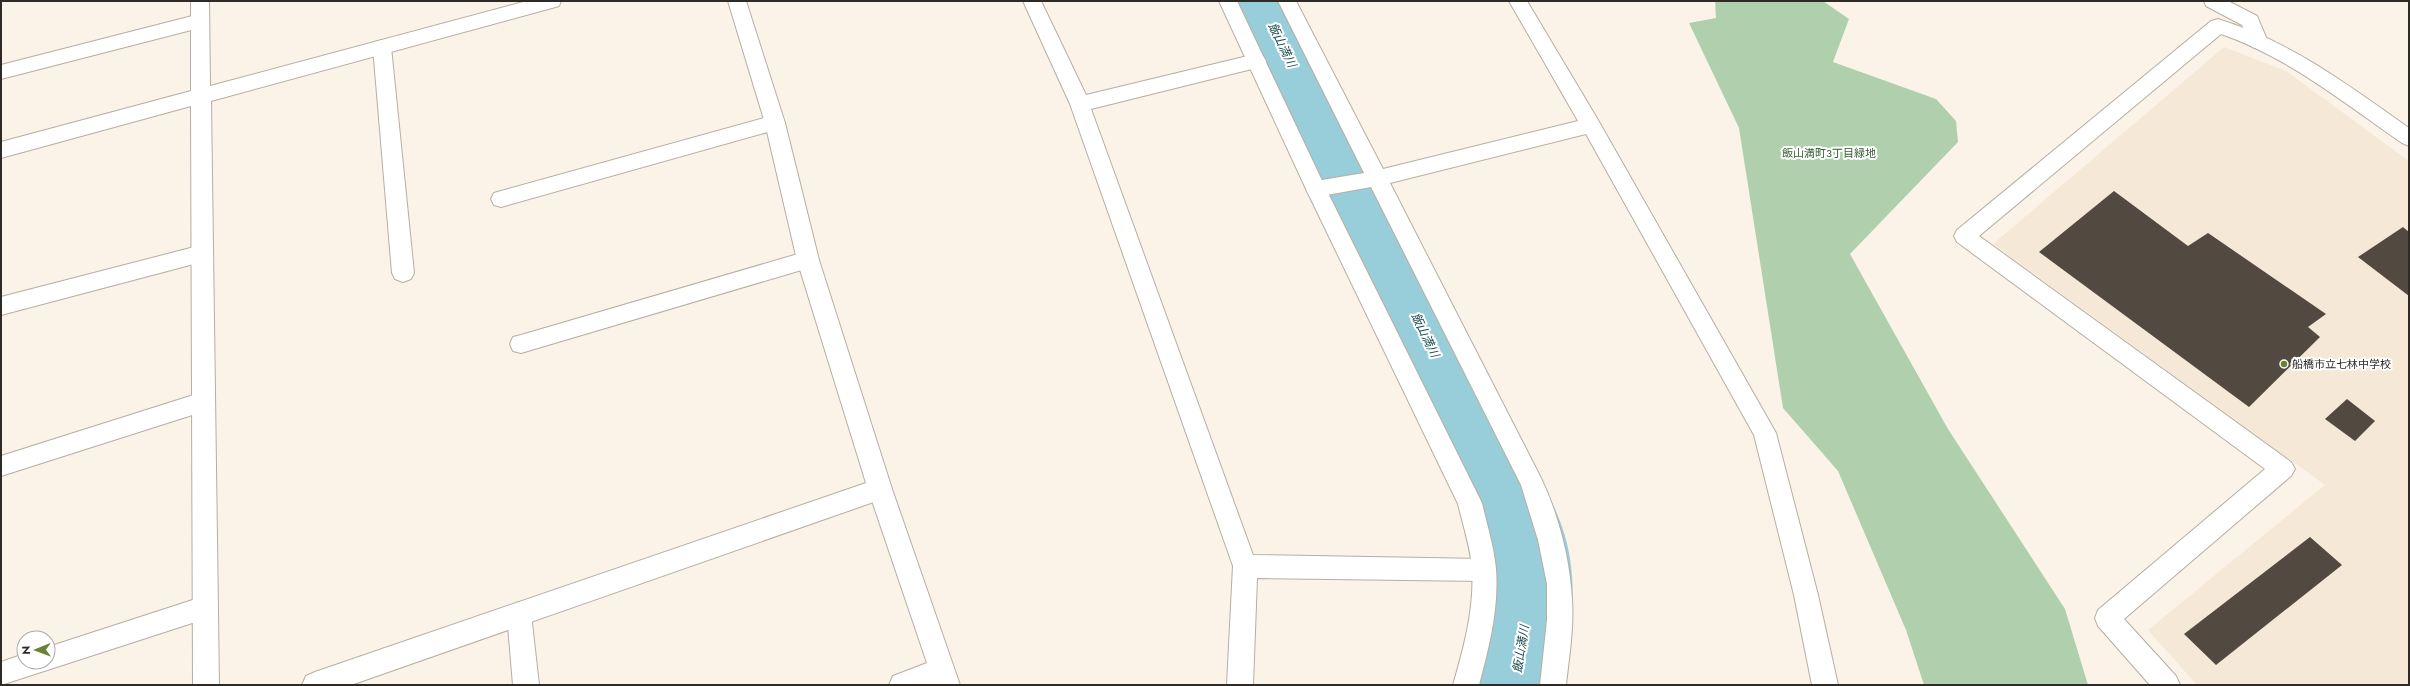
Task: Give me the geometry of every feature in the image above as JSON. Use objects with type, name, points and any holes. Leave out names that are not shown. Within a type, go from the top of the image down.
[{"type":"street","points":[[1,150],[552,1]]},
{"type":"street","points":[[737,1],[775,123],[808,260],[880,489],[944,677],[902,685]]},
{"type":"street","points":[[1032,1],[1080,104],[1245,566],[1240,685]]},
{"type":"street","points":[[1228,1],[1256,61],[1326,188],[1470,503],[1480,544],[1484,570],[1484,602],[1478,640],[1466,685]]},
{"type":"street","points":[[1287,1],[1379,178],[1532,482],[1550,536],[1560,600],[1553,685]]},
{"type":"street","points":[[1518,1],[1591,125],[1765,433],[1806,595],[1825,685]]},
{"type":"street","points":[[2213,1],[2250,21],[2259,42]]},
{"type":"street","points":[[1,72],[200,11],[206,685]]},
{"type":"street","points":[[2167,685],[2107,618],[2283,470],[1964,236],[2218,26],[2240,33],[2292,58],[2409,138]]},
{"type":"street","points":[[382,47],[403,273]]},
{"type":"street","points":[[1080,104],[1256,61]]},
{"type":"street","points":[[501,199],[775,123]]},
{"type":"street","points":[[1326,188],[1379,178],[1591,125]]},
{"type":"street","points":[[1,306],[202,254]]},
{"type":"street","points":[[521,344],[808,260]]},
{"type":"street","points":[[1,466],[203,402]]},
{"type":"street","points":[[315,685],[880,489]]},
{"type":"street","points":[[1245,566],[1484,570]]},
{"type":"street","points":[[56,655],[205,608]]},
{"type":"street","points":[[519,614],[526,685]]},
{"type":"street","points":[[1,674],[16,669]]},
{"type":"shaded area","name":"船橋市立七林中学校","points":[[2224,47],[2286,71],[2409,161],[2409,685],[2197,685],[2148,630],[2325,485],[1993,244]]},
{"type":"green space","name":"飯山満町3丁目緑地","points":[[1715,1],[1823,1],[1849,19],[1833,62],[1936,99],[1956,121],[1958,142],[1850,254],[1948,429],[2065,609],[2088,685],[1924,685],[1906,630],[1838,471],[1783,408],[1739,128],[1689,23],[1716,18]]},
{"type":"building","points":[[2114,191],[2188,246],[2208,233],[2326,314],[2308,327],[2320,337],[2249,407],[2039,252]]},
{"type":"building","points":[[2403,227],[2409,232],[2409,296],[2358,257]]},
{"type":"building","points":[[2347,399],[2375,421],[2355,441],[2325,419]]},
{"type":"building","points":[[2310,537],[2342,565],[2216,665],[2184,634]]},
{"type":"waterway","name":"飯山満川","points":[[1261,1],[1502,491],[1521,536],[1527,579],[1527,596],[1522,649],[1516,685]]},
{"type":"place","name":"船橋市立七林中学校","points":[[2284,364]]}]
